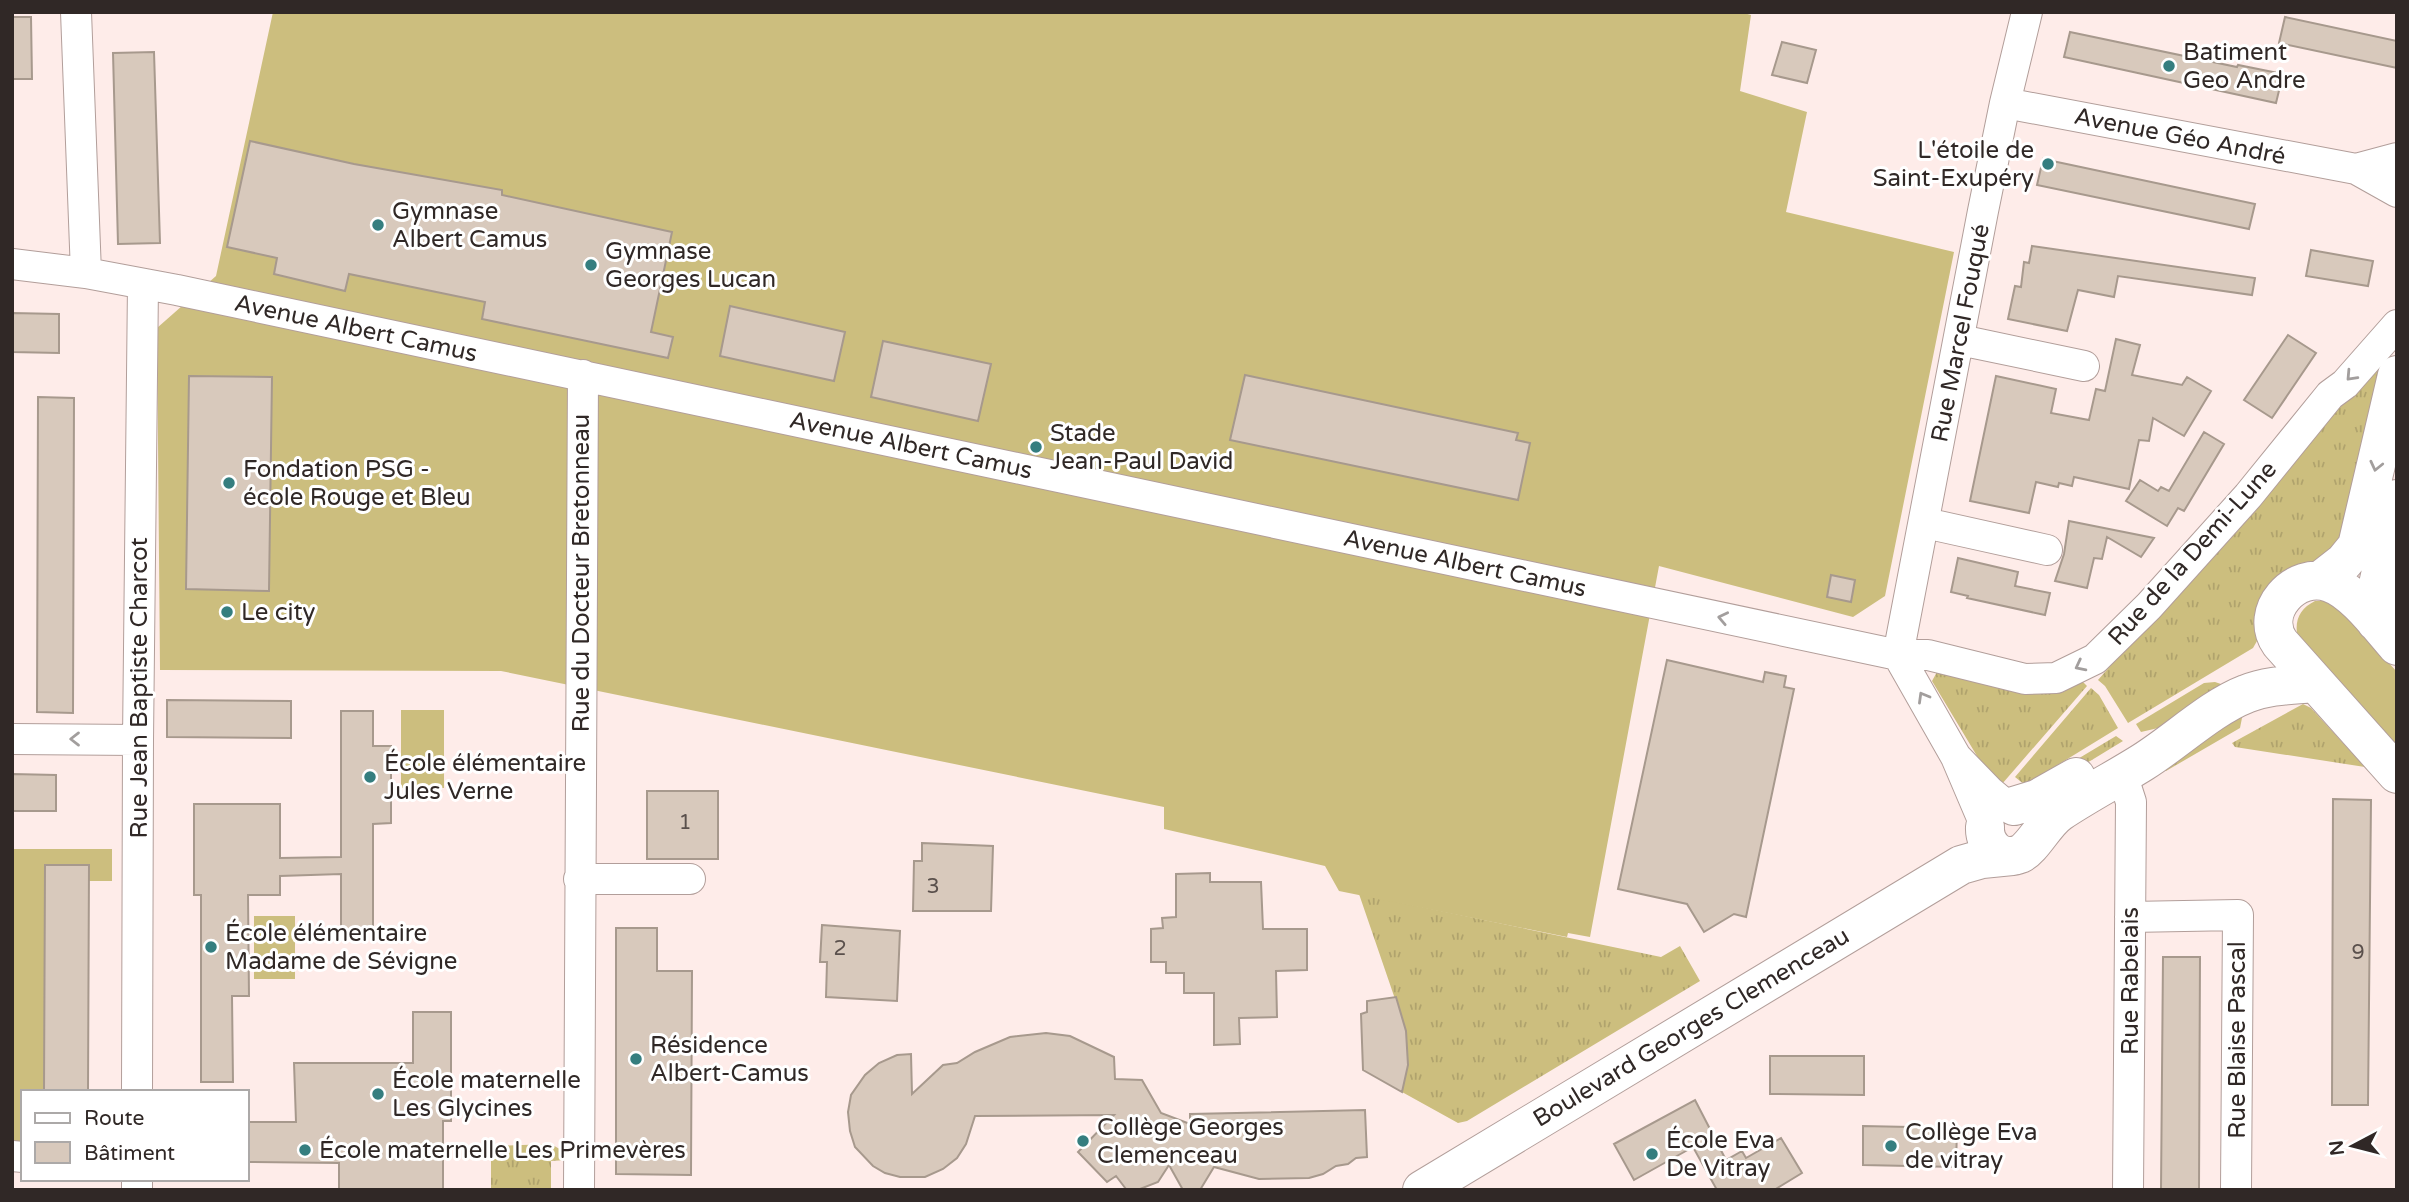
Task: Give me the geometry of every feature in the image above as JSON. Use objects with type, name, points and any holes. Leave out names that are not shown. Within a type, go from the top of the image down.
[{"type":"main road","points":[[2321,580],[2344,562],[2357,546],[2397,375]]},
{"type":"main road","points":[[2387,634],[2377,589],[2397,499]]},
{"type":"main road","points":[[2243,695],[2262,669],[2277,607],[2287,592],[2304,582],[2321,580],[2338,586],[2387,634]]},
{"type":"main road","points":[[2273,631],[2280,643],[2397,775]]},
{"type":"main road","points":[[2022,849],[2051,819],[2145,761],[2196,724],[2243,695],[2276,686],[2315,683]]},
{"type":"main road","points":[[1998,816],[2044,796],[2138,740],[2196,724]]},
{"type":"main road","points":[[1998,816],[2030,816],[2035,828],[2022,849]]},
{"type":"main road","name":"Boulevard Georges Clemenceau","points":[[1961,865],[1998,816]]},
{"type":"main road","name":"Boulevard Georges Clemenceau","points":[[1422,1190],[1460,1179],[1961,865],[2022,849]]},
{"type":"street","points":[[76,12],[86,272]]},
{"type":"street","name":"Rue Marcel Fouqué","points":[[1898,655],[2005,103],[2027,12]]},
{"type":"street","name":"Avenue Géo André","points":[[2005,103],[2356,169],[2397,192]]},
{"type":"street","name":"Avenue Géo André","points":[[2356,169],[2397,158]]},
{"type":"street","name":"Avenue Albert Camus","points":[[12,264],[86,272],[583,375],[1898,655]]},
{"type":"street","name":"Rue Jean Baptiste Charcot","points":[[137,1090],[143,284]]},
{"type":"street","name":"Rue de la Demi-Lune","points":[[1898,655],[1928,654],[2025,678],[2056,678],[2095,659],[2149,606],[2199,551],[2248,496],[2330,395],[2345,384],[2397,325]]},
{"type":"street","points":[[1960,340],[2084,366]]},
{"type":"street","name":"Rue du Docteur Bretonneau","points":[[579,1190],[583,375]]},
{"type":"street","points":[[1925,523],[2047,550]]},
{"type":"street","points":[[1898,655],[1956,757],[1989,791],[1998,816]]},
{"type":"street","points":[[12,739],[138,740]]},
{"type":"street","name":"Rue Rabelais","points":[[2122,774],[2131,802],[2128,1190]]},
{"type":"street","points":[[579,879],[690,879]]},
{"type":"street","name":"Rue Blaise Pascal","points":[[2130,917],[2238,915],[2236,1190]]},
{"type":"green space","name":"Stade Jean-Paul David","points":[[273,12],[1740,12],[1751,15],[1740,91],[1807,112],[1786,212],[1954,252],[1885,596],[1853,617],[1659,566],[1590,937],[1568,933],[1567,937],[1339,891],[1325,866],[1164,829],[1164,807],[501,671],[160,670],[157,328],[216,276]]},
{"type":"green space","points":[[2381,365],[2340,542],[2258,624],[2257,641],[2253,648],[2128,723],[2105,686],[2098,680],[2305,443]]},
{"type":"green space","points":[[2315,601],[2324,601],[2339,607],[2397,672],[2397,748],[2297,634],[2300,614]]},
{"type":"green space","points":[[1937,672],[2072,687],[2083,682],[2087,686],[2002,784],[1980,761],[1932,681]]},
{"type":"green space","points":[[2215,682],[2233,688],[2171,725],[2141,732],[2136,724],[2204,683]]},
{"type":"green space","points":[[2091,688],[2099,695],[2118,728],[2025,785],[2015,777]]},
{"type":"green space","points":[[2303,704],[2311,708],[2365,767],[2235,747],[2232,743]]},
{"type":"green space","points":[[2244,708],[2240,728],[2166,771],[2155,761]]},
{"type":"green space","points":[[401,710],[444,710],[444,788],[401,788]]},
{"type":"green space","points":[[2116,736],[2123,741],[2059,780],[2061,769]]},
{"type":"green space","points":[[12,849],[112,849],[112,881],[89,881],[89,865],[48,865],[44,1090],[21,1090],[21,1144],[12,1144]]},
{"type":"green space","points":[[1359,894],[1661,957],[1680,946],[1700,981],[1467,1121],[1458,1123],[1402,1092],[1408,1065],[1406,1031]]},
{"type":"green space","points":[[254,916],[295,916],[295,979],[254,979]]},
{"type":"green space","points":[[551,1144],[563,1151],[566,1160],[551,1161],[551,1190],[491,1190],[491,1146]]},
{"type":"building","points":[[12,17],[31,17],[32,79],[12,79]]},
{"type":"building","points":[[2285,17],[2397,41],[2397,68],[2279,43]]},
{"type":"building","name":"Batiment Geo Andre","points":[[2070,32],[2283,74],[2276,103],[2064,57]]},
{"type":"building","points":[[1782,42],[1816,50],[1807,83],[1772,75]]},
{"type":"building","points":[[154,52],[160,243],[118,244],[113,53]]},
{"type":"building","name":"Gymnase Albert Camus","points":[[250,141],[354,164],[502,190],[502,195],[672,232],[651,332],[673,337],[668,358],[482,319],[485,302],[349,274],[345,291],[274,274],[277,258],[227,247]]},
{"type":"building","points":[[2043,159],[2255,204],[2249,229],[2037,185]]},
{"type":"building","points":[[2032,246],[2255,278],[2252,295],[2118,276],[2114,297],[2078,290],[2067,331],[2008,319],[2015,286],[2021,287],[2024,262],[2029,263]]},
{"type":"building","points":[[2311,250],[2373,261],[2368,286],[2306,276]]},
{"type":"building","points":[[730,306],[845,332],[834,381],[720,356]]},
{"type":"building","points":[[12,313],[59,314],[59,353],[12,352]]},
{"type":"building","points":[[2288,335],[2316,353],[2272,418],[2244,400]]},
{"type":"building","points":[[2116,339],[2140,345],[2132,375],[2182,385],[2187,377],[2211,391],[2184,436],[2153,418],[2149,441],[2139,440],[2129,489],[2074,477],[2072,486],[2059,483],[2058,487],[2036,482],[2029,513],[1970,501],[1996,376],[2056,389],[2051,413],[2089,420],[2096,389],[2105,391]]},
{"type":"building","points":[[883,341],[991,364],[978,421],[871,397]]},
{"type":"building","points":[[1245,375],[1518,433],[1516,440],[1530,443],[1518,500],[1230,440]]},
{"type":"building","name":"Fondation PSG - école Rouge et Bleu","points":[[189,376],[272,377],[269,591],[186,589]]},
{"type":"building","points":[[38,397],[74,398],[73,713],[37,712]]},
{"type":"building","points":[[2204,432],[2224,444],[2184,511],[2178,508],[2167,526],[2126,501],[2140,480],[2158,491],[2161,487],[2169,491]]},
{"type":"building","points":[[2069,521],[2154,538],[2141,557],[2107,537],[2102,559],[2094,558],[2087,588],[2055,581],[2064,554]]},
{"type":"building","points":[[1958,558],[2018,572],[2015,586],[2050,593],[2045,615],[1951,592]]},
{"type":"building","points":[[1831,575],[1855,580],[1851,602],[1827,597]]},
{"type":"building","points":[[1667,660],[1763,682],[1765,672],[1786,676],[1784,687],[1794,689],[1746,917],[1734,914],[1704,932],[1687,904],[1618,889]]},
{"type":"building","points":[[167,700],[291,701],[291,738],[167,737]]},
{"type":"building","points":[[341,711],[373,711],[373,746],[391,746],[391,823],[373,824],[373,931],[341,931],[341,874],[280,876],[280,895],[248,895],[249,996],[232,996],[233,1082],[201,1082],[201,895],[194,895],[194,804],[280,804],[280,858],[341,857]]},
{"type":"building","points":[[12,774],[56,775],[56,811],[12,811]]},
{"type":"building","points":[[647,791],[718,791],[718,859],[647,859]]},
{"type":"building","points":[[2333,799],[2371,800],[2368,1105],[2332,1105]]},
{"type":"building","points":[[922,843],[993,846],[991,911],[913,911],[914,861],[922,861]]},
{"type":"building","points":[[45,865],[89,865],[88,1090],[44,1090]]},
{"type":"building","points":[[1210,873],[1210,882],[1261,882],[1263,929],[1307,929],[1307,970],[1276,971],[1277,1017],[1239,1018],[1240,1044],[1214,1045],[1214,993],[1184,993],[1184,973],[1166,973],[1166,962],[1151,962],[1151,929],[1163,928],[1162,918],[1176,917],[1176,874]]},
{"type":"building","points":[[822,925],[900,931],[897,1001],[826,997],[827,962],[820,962]]},
{"type":"building","points":[[616,928],[657,928],[657,971],[692,971],[691,1175],[616,1174]]},
{"type":"building","points":[[2163,957],[2200,957],[2199,1190],[2161,1190]]},
{"type":"building","points":[[1396,997],[1406,1031],[1408,1065],[1402,1092],[1363,1070],[1361,1014],[1367,1012],[1367,1001]]},
{"type":"building","points":[[413,1012],[451,1012],[451,1121],[443,1121],[443,1190],[339,1190],[339,1163],[248,1162],[248,1122],[296,1122],[294,1063],[413,1063]]},
{"type":"building","points":[[1046,1033],[1070,1036],[1114,1057],[1115,1079],[1142,1080],[1161,1113],[1190,1124],[1190,1114],[1365,1110],[1367,1157],[1356,1158],[1348,1164],[1336,1166],[1309,1178],[1259,1179],[1214,1167],[1200,1190],[1183,1190],[1169,1165],[1158,1182],[1140,1189],[1126,1189],[1116,1176],[1107,1182],[1078,1152],[1114,1115],[975,1116],[966,1144],[957,1158],[943,1169],[925,1177],[900,1177],[885,1173],[873,1166],[855,1147],[848,1112],[851,1095],[865,1075],[879,1063],[897,1055],[911,1054],[912,1094],[943,1065],[957,1063],[1010,1037]]},
{"type":"building","points":[[1770,1056],[1864,1056],[1864,1095],[1770,1094]]},
{"type":"building","points":[[1695,1100],[1726,1160],[1742,1151],[1746,1158],[1781,1138],[1802,1173],[1774,1190],[1717,1190],[1693,1147],[1634,1180],[1614,1144]]},
{"type":"building","points":[[1863,1126],[1957,1128],[1956,1167],[1863,1165]]},
{"type":"place","name":"Batiment Geo Andre","points":[[2169,66]]},
{"type":"place","name":"L'étoile de Saint-Exupéry","points":[[2048,164]]},
{"type":"place","name":"Gymnase Albert Camus","points":[[378,225]]},
{"type":"place","name":"Gymnase Georges Lucan","points":[[591,265]]},
{"type":"place","name":"Stade Jean-Paul David","points":[[1036,447]]},
{"type":"place","name":"Fondation PSG - école Rouge et Bleu","points":[[229,483]]},
{"type":"place","name":"Le city","points":[[227,612]]},
{"type":"place","name":"École élémentaire Jules Verne","points":[[370,777]]},
{"type":"place","name":"École élémentaire Madame de Sévigne","points":[[211,947]]},
{"type":"place","name":"Résidence Albert-Camus","points":[[636,1059]]},
{"type":"place","name":"École maternelle Les Glycines","points":[[378,1094]]},
{"type":"place","name":"Collège Georges Clemenceau","points":[[1083,1141]]},
{"type":"place","name":"Collège Eva de vitray","points":[[1891,1146]]},
{"type":"place","name":"École maternelle Les Primevères","points":[[305,1150]]},
{"type":"place","name":"École Eva De Vitray","points":[[1652,1154]]}]
